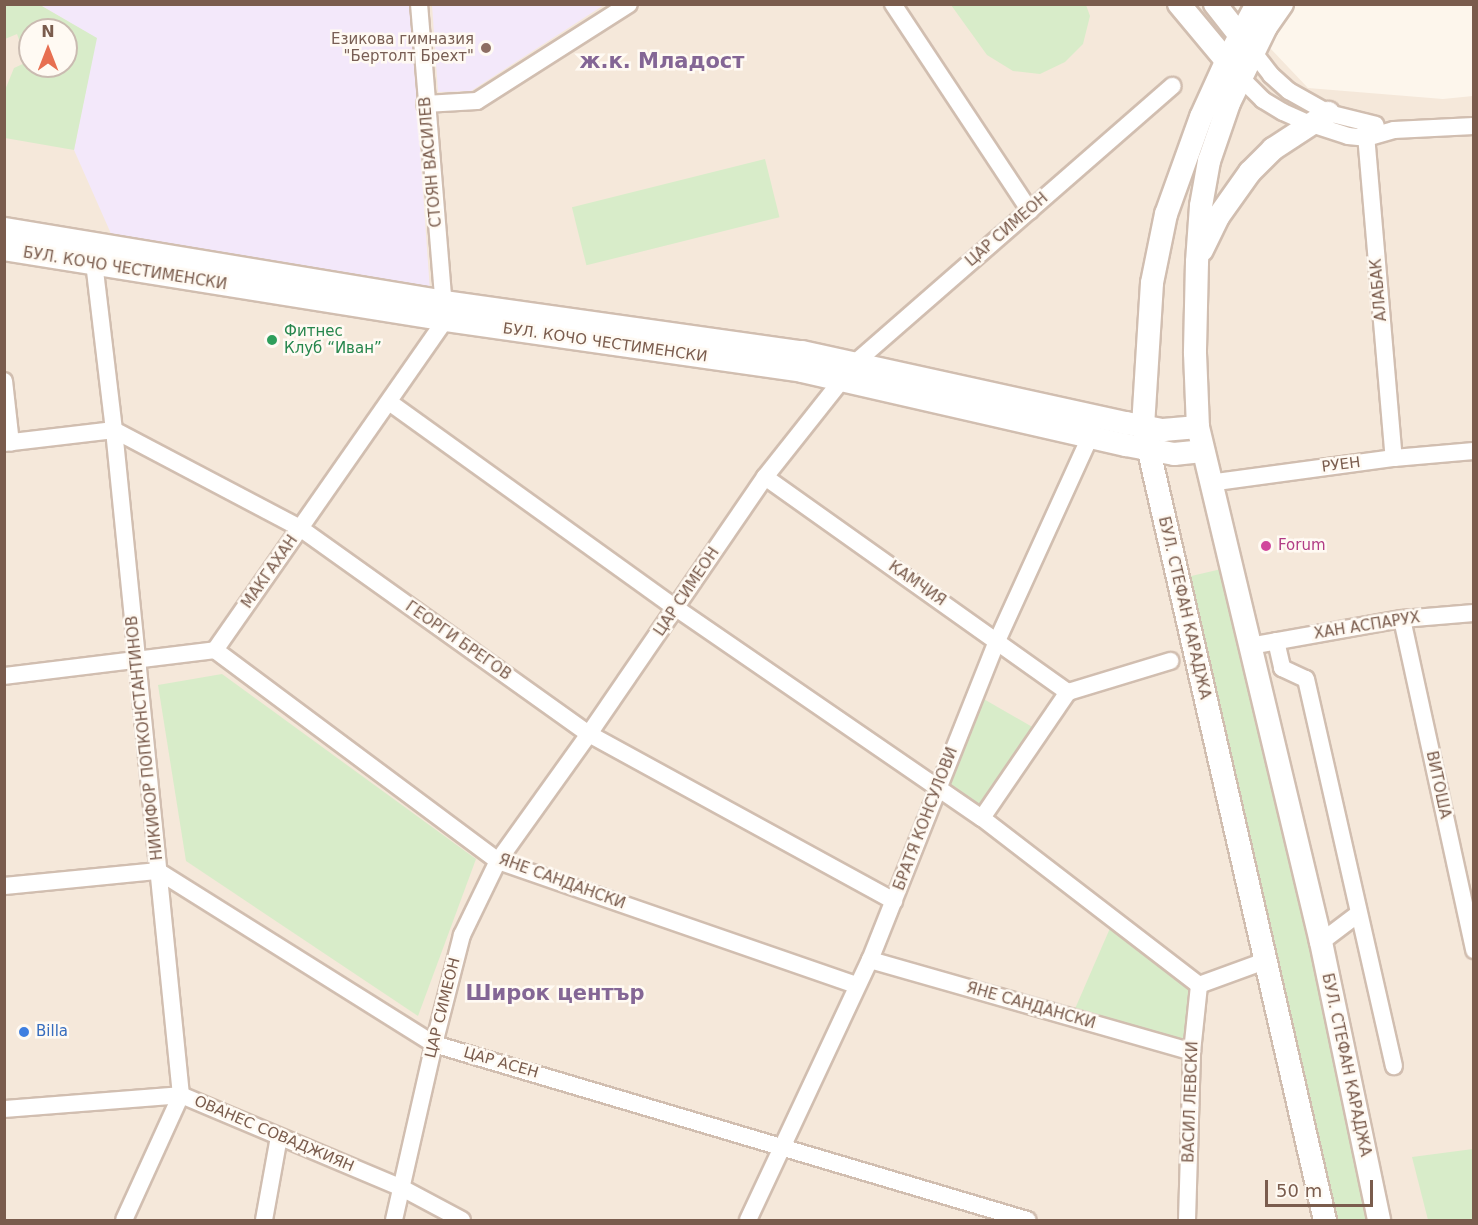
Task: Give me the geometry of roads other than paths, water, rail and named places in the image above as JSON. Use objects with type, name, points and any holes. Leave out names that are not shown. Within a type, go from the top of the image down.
[{"type":"street","name":"СТОЯН ВАСИЛЕВ","points":[[419,4],[425,104],[444,311]]},
{"type":"street","points":[[425,104],[477,101],[629,4]]},
{"type":"street","points":[[892,4],[1030,211]]},
{"type":"street","points":[[1179,4],[1234,70],[1263,100],[1308,123],[1348,136],[1366,131],[1473,126]]},
{"type":"street","points":[[1215,4],[1271,75],[1289,91],[1366,131]]},
{"type":"street","name":"БУЛ. СТЕФАН КАРАДЖА","points":[[1257,4],[1239,36],[1229,103],[1209,160],[1201,206],[1195,353],[1198,427],[1209,483],[1321,942],[1379,1221]]},
{"type":"street","name":"БУЛ. СТЕФАН КАРАДЖА","points":[[1282,4],[1266,27],[1254,53],[1234,70],[1178,175],[1166,214],[1152,283],[1143,425],[1325,1221]]},
{"type":"street","name":"ЦАР СИМЕОН","points":[[394,1221],[434,1044],[462,935],[498,861],[589,734],[765,477],[841,379],[856,362],[1172,86]]},
{"type":"street","points":[[1197,262],[1218,217],[1250,172],[1273,149],[1308,123],[1328,113]]},
{"type":"street","name":"АЛАБАК","points":[[1366,131],[1394,458]]},
{"type":"street","name":"БУЛ. КОЧО ЧЕСТИМЕНСКИ","points":[[4,229],[93,255]]},
{"type":"street","name":"БУЛ. КОЧО ЧЕСТИМЕНСКИ","points":[[4,249],[93,255],[802,371],[1148,449],[1174,454],[1202,451]]},
{"type":"street","name":"НИКИФОР ПОПКОНСТАНТИНОВ","points":[[93,255],[114,430],[181,1095]]},
{"type":"street","name":"БУЛ. КОЧО ЧЕСТИМЕНСКИ","points":[[444,311],[856,362],[1163,429],[1198,427]]},
{"type":"street","name":"МАКГАХАН","points":[[215,651],[389,402],[444,311]]},
{"type":"street","points":[[4,381],[8,443],[114,430]]},
{"type":"street","points":[[389,402],[676,608],[982,818],[1198,984],[1265,961]]},
{"type":"street","name":"БРАТЯ КОНСУЛОВИ","points":[[748,1221],[870,960],[997,641],[1090,437],[1095,415]]},
{"type":"street","name":"ГЕОРГИ БРЕГОВ","points":[[114,430],[300,528],[589,734],[894,901]]},
{"type":"street","name":"РУЕН","points":[[1209,483],[1394,458],[1473,451]]},
{"type":"street","name":"КАМЧИЯ","points":[[765,477],[1068,692]]},
{"type":"street","name":"ХАН АСПАРУХ","points":[[1358,914],[1306,679],[1282,668],[1269,643],[1402,619],[1473,613]]},
{"type":"street","name":"ВИТОША","points":[[1402,619],[1473,950]]},
{"type":"street","points":[[4,676],[215,651]]},
{"type":"street","name":"ЯНЕ САНДАНСКИ","points":[[215,651],[498,861],[857,985]]},
{"type":"street","points":[[982,818],[1068,692],[1170,661]]},
{"type":"street","points":[[4,886],[158,872]]},
{"type":"street","name":"ЦАР АСЕН","points":[[158,872],[434,1044],[1027,1221]]},
{"type":"street","points":[[1321,942],[1358,914],[1394,1066]]},
{"type":"street","name":"ЯНЕ САНДАНСКИ","points":[[870,960],[1192,1052]]},
{"type":"street","name":"ВАСИЛ ЛЕВСКИ","points":[[1187,1221],[1192,1052],[1198,984]]},
{"type":"street","points":[[124,1221],[181,1095]]},
{"type":"street","name":"ОВАНЕС СОВАДЖИЯН","points":[[4,1109],[181,1095],[402,1188],[462,1221]]},
{"type":"street","points":[[264,1221],[279,1137]]},
{"type":"place","name":"Езикова гимназия \"Бертолт Брехт\"","points":[[486,48]]},
{"type":"place","name":"Фитнес Клуб “Иван”","points":[[272,340]]},
{"type":"place","name":"Forum","points":[[1266,546]]},
{"type":"place","name":"Billa","points":[[24,1032]]},
{"type":"district","name":"ж.к. Младост","points":[[662,61]]},
{"type":"district","name":"Широк център","points":[[555,993]]}]
